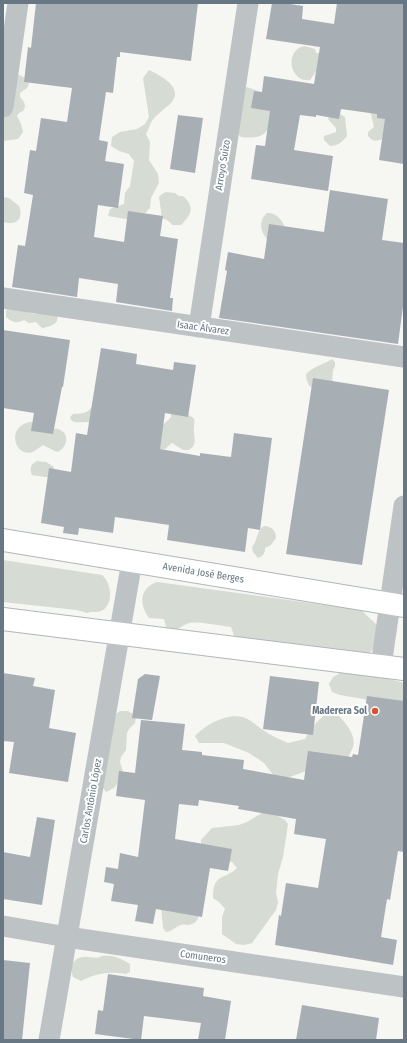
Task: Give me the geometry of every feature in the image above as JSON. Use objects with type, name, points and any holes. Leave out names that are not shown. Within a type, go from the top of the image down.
[{"type":"main road","name":"Avenida José Berges","points":[[3,540],[397,605]]},
{"type":"main road","points":[[3,619],[404,669]]},
{"type":"street","points":[[3,108],[5,80],[18,3]]},
{"type":"street","name":"Arroyo Suizo","points":[[199,327],[248,3]]},
{"type":"street","name":"Isaac Álvarez","points":[[3,298],[404,357]]},
{"type":"street","points":[[381,666],[397,605],[404,506]]},
{"type":"street","name":"Carlos Antônio López","points":[[49,1040],[132,561]]},
{"type":"street","name":"Comuneros","points":[[3,926],[67,937],[404,987]]},
{"type":"shaded area","points":[[305,46],[315,49],[316,53],[319,53],[318,68],[310,80],[303,80],[297,76],[292,65],[294,53],[298,48]]},
{"type":"shaded area","points":[[149,70],[169,82],[175,92],[171,103],[157,115],[146,134],[150,142],[149,160],[158,174],[159,183],[151,198],[150,208],[143,215],[134,215],[126,219],[108,216],[110,209],[124,204],[125,193],[130,186],[134,161],[129,154],[119,151],[111,146],[112,137],[120,132],[137,129],[145,124],[149,117],[143,78]]},
{"type":"shaded area","points":[[11,73],[22,76],[29,84],[27,88],[20,93],[20,97],[24,102],[25,107],[17,116],[23,132],[18,139],[3,141],[3,116]]},
{"type":"shaded area","points":[[247,87],[267,95],[277,110],[269,129],[261,135],[250,138],[241,137],[235,131],[239,91]]},
{"type":"shaded area","points":[[366,108],[388,119],[382,139],[374,140],[368,136],[368,132],[374,127],[371,114]]},
{"type":"shaded area","points":[[337,112],[345,117],[347,136],[340,143],[330,146],[324,140],[324,136],[336,132],[336,128],[328,119],[330,115]]},
{"type":"shaded area","points":[[166,192],[183,196],[191,207],[190,214],[181,225],[173,225],[162,218],[159,197]]},
{"type":"shaded area","points":[[3,197],[9,198],[19,206],[20,218],[15,222],[3,222]]},
{"type":"shaded area","points":[[267,213],[278,217],[285,228],[268,240],[263,234],[261,226],[262,219]]},
{"type":"shaded area","points":[[9,307],[35,314],[38,311],[57,316],[57,321],[53,325],[42,328],[36,322],[29,323],[24,320],[14,322],[6,317],[6,311]]},
{"type":"shaded area","points":[[332,359],[335,362],[335,366],[333,370],[332,383],[315,391],[308,384],[306,374],[312,369]]},
{"type":"shaded area","points":[[94,403],[91,423],[76,422],[71,420],[70,417],[73,414],[86,412]]},
{"type":"shaded area","points":[[171,413],[187,414],[194,419],[195,438],[193,446],[189,450],[183,450],[172,443],[165,449],[159,449],[162,426],[171,417]]},
{"type":"shaded area","points":[[30,422],[51,429],[58,429],[63,432],[66,442],[63,448],[57,452],[43,445],[33,452],[26,453],[21,450],[15,441],[15,435],[22,425]]},
{"type":"shaded area","points":[[37,461],[46,462],[54,467],[54,470],[49,477],[32,475],[31,466]]},
{"type":"shaded area","points":[[264,526],[273,529],[276,538],[271,545],[265,548],[265,552],[258,558],[253,552],[252,547],[261,528]]},
{"type":"shaded area","points":[[3,560],[102,575],[108,582],[110,592],[109,603],[103,610],[87,613],[77,610],[3,602]]},
{"type":"shaded area","points":[[157,582],[361,610],[378,626],[378,643],[368,655],[235,638],[231,627],[209,624],[189,623],[176,629],[170,629],[166,627],[164,619],[149,618],[142,602],[142,597],[147,588]]},
{"type":"shaded area","points":[[340,673],[382,677],[404,683],[404,706],[340,695],[332,692],[329,684],[333,677]]},
{"type":"shaded area","points":[[333,710],[348,727],[353,737],[353,747],[346,762],[322,765],[290,777],[282,778],[274,776],[264,763],[249,753],[224,743],[199,743],[195,736],[210,724],[223,718],[236,716],[248,719],[269,734],[288,743],[305,739],[317,722],[324,715]]},
{"type":"shaded area","points":[[120,711],[128,711],[136,716],[135,723],[127,733],[126,750],[121,757],[120,762],[124,775],[114,788],[106,792],[99,783],[116,714]]},
{"type":"shaded area","points":[[271,812],[285,820],[288,824],[283,857],[278,874],[276,893],[278,902],[276,910],[252,943],[244,945],[236,944],[222,934],[222,917],[225,909],[213,898],[213,890],[215,884],[220,878],[237,868],[232,862],[215,859],[201,848],[201,840],[212,828],[239,825],[262,813]]},
{"type":"shaded area","points":[[161,907],[200,908],[196,922],[188,925],[182,925],[166,932],[163,928]]},
{"type":"shaded area","points":[[102,956],[120,959],[130,964],[130,972],[126,974],[103,973],[81,981],[73,977],[72,967],[76,959],[83,957],[97,958]]},
{"type":"building","points":[[36,3],[198,3],[191,61],[120,52],[120,57],[117,57],[113,93],[106,92],[99,140],[108,142],[105,161],[124,164],[118,208],[98,205],[94,237],[124,242],[128,211],[163,216],[160,236],[178,239],[170,298],[173,298],[172,311],[116,302],[118,284],[79,278],[77,297],[12,287],[18,245],[25,246],[33,195],[24,193],[30,150],[36,151],[41,118],[67,122],[72,88],[24,82],[28,47],[31,48]]},
{"type":"building","points":[[272,3],[303,6],[302,19],[334,24],[337,3],[404,3],[404,164],[379,160],[385,119],[377,118],[377,114],[341,109],[339,119],[316,115],[316,117],[300,115],[294,150],[333,156],[328,191],[251,179],[256,145],[265,146],[270,111],[251,108],[254,91],[262,92],[264,76],[314,84],[320,47],[266,39]]},
{"type":"building","points":[[178,115],[203,118],[195,173],[170,169]]},
{"type":"building","points":[[330,190],[388,199],[382,240],[404,243],[404,299],[398,344],[219,318],[227,271],[225,270],[228,252],[264,259],[269,224],[324,232]]},
{"type":"building","points":[[3,330],[70,340],[63,387],[53,434],[31,431],[34,413],[3,408]]},
{"type":"building","points":[[101,348],[137,354],[136,364],[173,370],[174,362],[196,365],[188,417],[165,413],[160,449],[200,456],[200,453],[231,457],[234,433],[272,438],[260,530],[248,528],[245,552],[167,540],[169,525],[115,517],[113,533],[79,528],[78,535],[63,533],[64,527],[41,523],[49,468],[71,472],[76,433],[87,435]]},
{"type":"building","points":[[313,378],[389,390],[362,565],[286,554]]},
{"type":"building","points":[[3,673],[35,678],[33,686],[55,690],[49,728],[76,733],[68,782],[9,773],[14,742],[3,741]]},
{"type":"building","points":[[145,674],[160,676],[152,720],[132,718],[138,679]]},
{"type":"building","points":[[270,676],[319,682],[313,735],[263,729]]},
{"type":"building","points":[[367,696],[404,701],[404,852],[398,851],[390,900],[387,899],[381,937],[397,940],[393,965],[275,945],[279,915],[281,916],[286,883],[318,888],[326,839],[294,834],[296,819],[238,809],[239,806],[199,800],[198,806],[179,804],[175,839],[232,849],[228,871],[210,868],[202,917],[156,909],[153,924],[135,921],[138,905],[111,901],[114,884],[104,882],[106,867],[118,869],[120,853],[138,857],[145,800],[116,796],[119,771],[135,773],[141,720],[185,724],[182,750],[202,752],[202,755],[244,760],[243,769],[304,780],[308,751],[352,757],[353,754],[358,755]]},
{"type":"building","points":[[37,817],[55,820],[42,905],[3,899],[3,852],[30,857]]},
{"type":"building","points":[[3,960],[30,963],[22,1040],[3,1040]]},
{"type":"building","points":[[108,974],[204,988],[203,996],[231,1001],[225,1040],[198,1040],[201,1023],[144,1016],[141,1040],[95,1034],[98,1010],[103,1011]]},
{"type":"building","points":[[302,1005],[379,1018],[376,1040],[296,1040]]},
{"type":"place","name":"Maderera Sol","points":[[375,711]]}]
